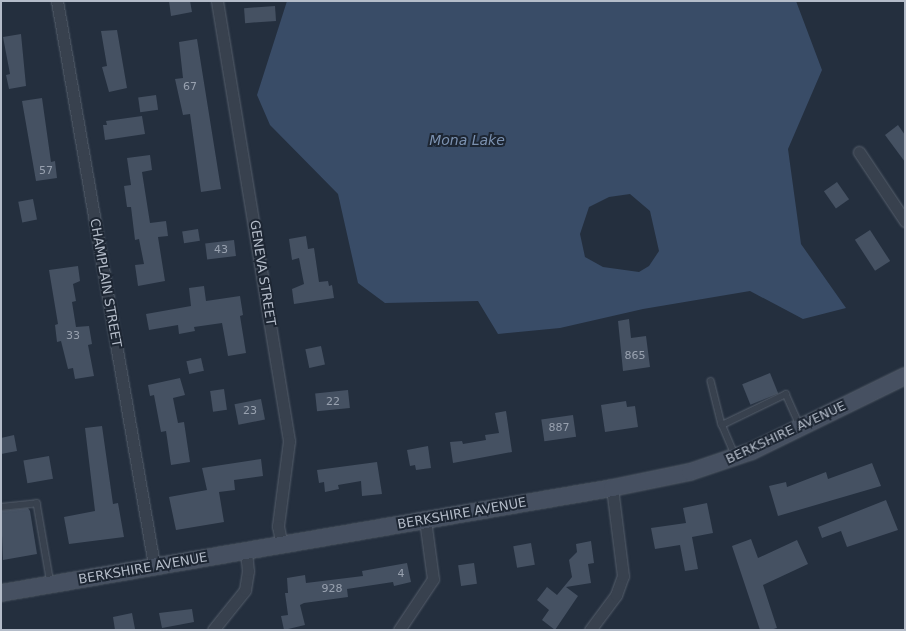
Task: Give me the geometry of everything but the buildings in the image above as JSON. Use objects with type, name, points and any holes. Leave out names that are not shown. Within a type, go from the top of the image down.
[{"type":"main road","name":"BERKSHIRE AVENUE","points":[[1,594],[154,565],[282,546],[612,488],[690,472],[736,458],[801,428],[905,376]]},
{"type":"street","name":"CHAMPLAIN STREET","points":[[57,1],[154,565]]},
{"type":"street","name":"GENEVA STREET","points":[[217,1],[289,441],[278,526],[282,546]]},
{"type":"street","points":[[859,152],[905,221]]},
{"type":"street","points":[[590,630],[616,595],[623,576],[612,488]]},
{"type":"street","points":[[400,630],[433,579],[425,520]]},
{"type":"street","points":[[213,630],[245,590],[248,571],[246,552]]},
{"type":"lane","points":[[711,380],[722,424],[736,458]]},
{"type":"lane","points":[[722,424],[786,394],[801,428]]},
{"type":"lane","points":[[1,507],[37,503],[51,584]]},
{"type":"water","name":"Mona Lake","points":[[287,1],[796,1],[822,70],[788,149],[801,244],[846,308],[803,319],[750,291],[643,309],[560,328],[498,334],[478,301],[385,303],[358,283],[338,194],[270,125],[257,95]],"holes":[[[630,194],[650,211],[659,251],[649,266],[639,272],[603,267],[585,257],[580,234],[589,207],[609,197]]]}]
